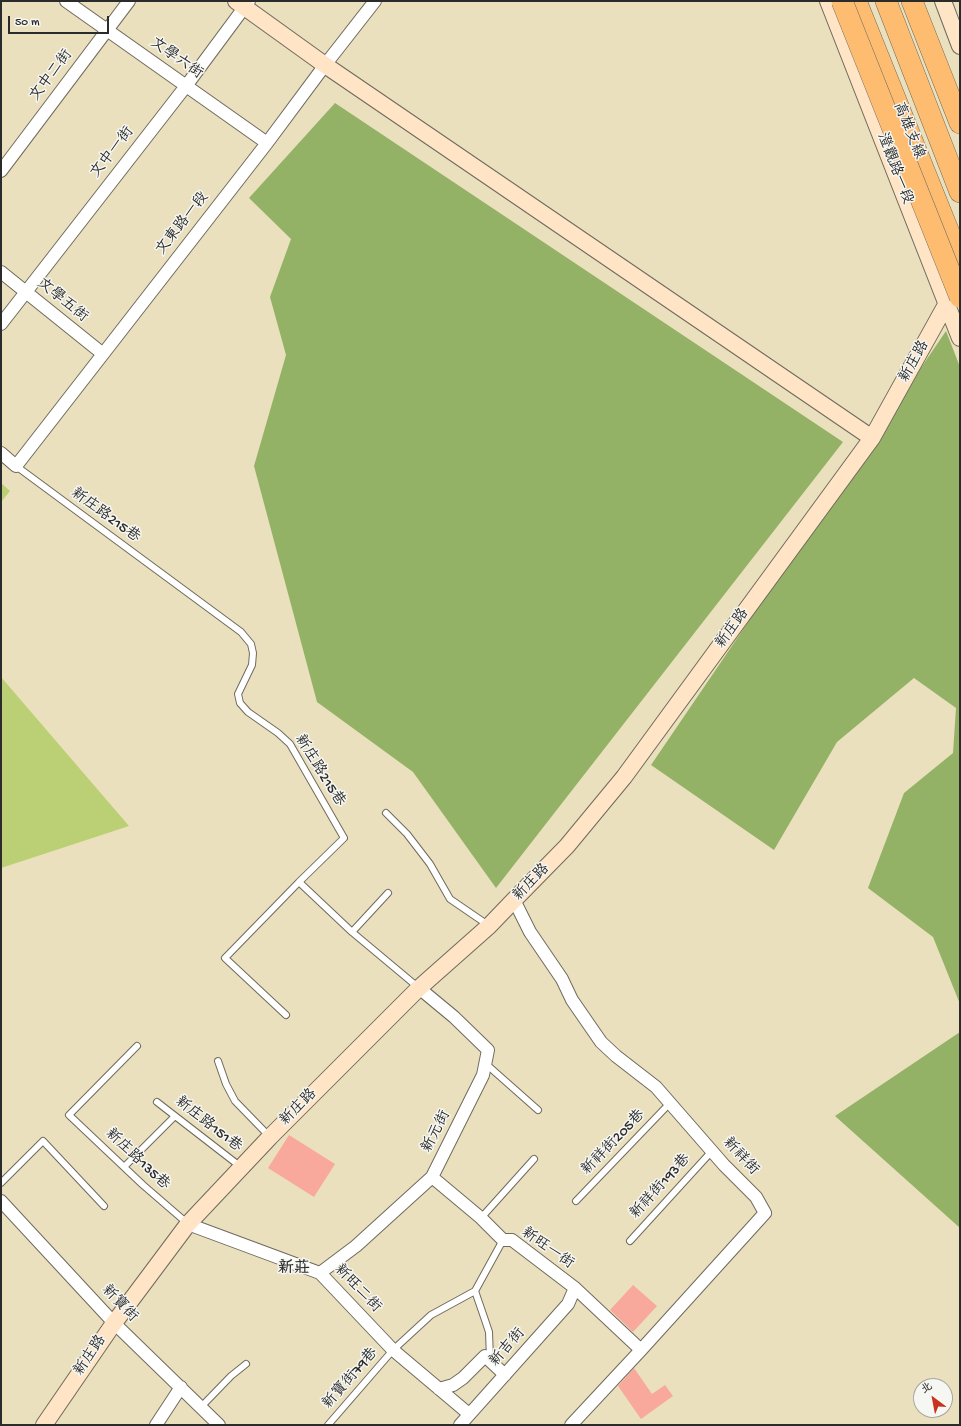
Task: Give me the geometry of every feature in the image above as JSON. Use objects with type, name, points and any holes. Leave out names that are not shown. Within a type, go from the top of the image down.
[{"type":"highway","points":[[842,1],[953,300]]},
{"type":"highway","name":"高雄支線","points":[[856,1],[960,260]]},
{"type":"highway","name":"高雄支線","points":[[886,1],[960,192]]},
{"type":"highway","points":[[912,1],[960,123]]},
{"type":"street","name":"文學六街","points":[[66,1],[267,143]]},
{"type":"street","name":"文中二街","points":[[1,171],[129,1]]},
{"type":"street","name":"文東路一段","points":[[16,466],[267,143],[375,1]]},
{"type":"street","name":"澄觀路一段","points":[[828,1],[953,300],[960,338]]},
{"type":"street","points":[[943,1],[960,46]]},
{"type":"street","points":[[243,3],[325,65],[872,438]]},
{"type":"street","name":"文中一街","points":[[1,324],[186,86],[243,3]]},
{"type":"street","name":"文學五街","points":[[1,272],[103,354]]},
{"type":"street","points":[[953,300],[960,276]]},
{"type":"street","name":"新庄路","points":[[44,1425],[114,1323],[188,1224],[270,1137],[419,988],[489,926],[567,846],[624,777],[872,438],[953,300],[960,292]]},
{"type":"street","points":[[1,453],[16,466]]},
{"type":"street","name":"新祥街","points":[[514,900],[530,932],[562,979],[572,1000],[601,1042],[616,1056],[656,1087],[724,1166],[756,1197],[765,1212],[641,1350],[571,1425]]},
{"type":"street","name":"新元街","points":[[320,1273],[356,1246],[432,1177],[484,1076],[488,1050],[454,1017],[419,988]]},
{"type":"street","name":"新旺一街","points":[[432,1177],[481,1218],[503,1240],[512,1240],[575,1288],[641,1350]]},
{"type":"street","name":"新寶街","points":[[1,1201],[114,1323],[219,1425]]},
{"type":"street","name":"新旺二街","points":[[188,1224],[320,1273],[393,1350],[469,1414]]},
{"type":"street","name":"新吉街","points":[[460,1425],[568,1304],[575,1288]]},
{"type":"street","points":[[439,1389],[453,1385],[463,1378],[485,1356],[506,1375]]},
{"type":"street","points":[[156,1425],[181,1387]]},
{"type":"lane","name":"新庄路215巷","points":[[16,466],[241,632],[251,644],[253,653],[252,665],[238,694],[240,703],[248,712],[278,733],[290,744],[344,838],[299,882]]},
{"type":"lane","points":[[386,813],[407,834],[430,864],[450,899],[489,926]]},
{"type":"lane","points":[[286,1015],[225,958],[299,882],[352,932],[419,988]]},
{"type":"lane","points":[[352,932],[388,893]]},
{"type":"lane","name":"新庄路135巷","points":[[137,1046],[69,1115],[188,1224]]},
{"type":"lane","points":[[218,1061],[226,1084],[235,1101],[270,1137]]},
{"type":"lane","points":[[486,1064],[538,1110]]},
{"type":"lane","name":"新庄路151巷","points":[[157,1102],[242,1168]]},
{"type":"lane","name":"新祥街205巷","points":[[576,1201],[670,1103]]},
{"type":"lane","points":[[124,1167],[175,1116]]},
{"type":"lane","points":[[1,1183],[43,1141],[104,1206]]},
{"type":"lane","name":"新祥街193巷","points":[[630,1241],[712,1151]]},
{"type":"lane","points":[[481,1218],[534,1159]]},
{"type":"lane","points":[[490,1360],[488,1332],[475,1291],[503,1240]]},
{"type":"lane","name":"新寶街79巷","points":[[328,1425],[393,1350],[431,1316],[475,1291]]},
{"type":"lane","points":[[201,1407],[231,1376],[246,1364]]},
{"type":"green space","points":[[335,103],[843,442],[496,888],[413,772],[317,702],[254,466],[286,355],[270,297],[291,239],[249,198]]},
{"type":"green space","points":[[946,331],[960,367],[960,1004],[933,937],[868,888],[904,793],[953,753],[956,708],[914,678],[837,742],[774,850],[651,765]]},
{"type":"green space","points":[[1,483],[10,491],[1,502]]},
{"type":"green space","points":[[1,677],[129,826],[1,868]]},
{"type":"green space","points":[[960,1032],[960,1228],[835,1116]]},
{"type":"building","points":[[289,1135],[335,1164],[314,1197],[268,1168]]},
{"type":"building","points":[[633,1285],[657,1306],[633,1332],[610,1310]]},
{"type":"building","points":[[634,1368],[652,1394],[665,1385],[673,1396],[641,1419],[618,1386]]},
{"type":"district","name":"新莊","points":[[294,1270]]}]
